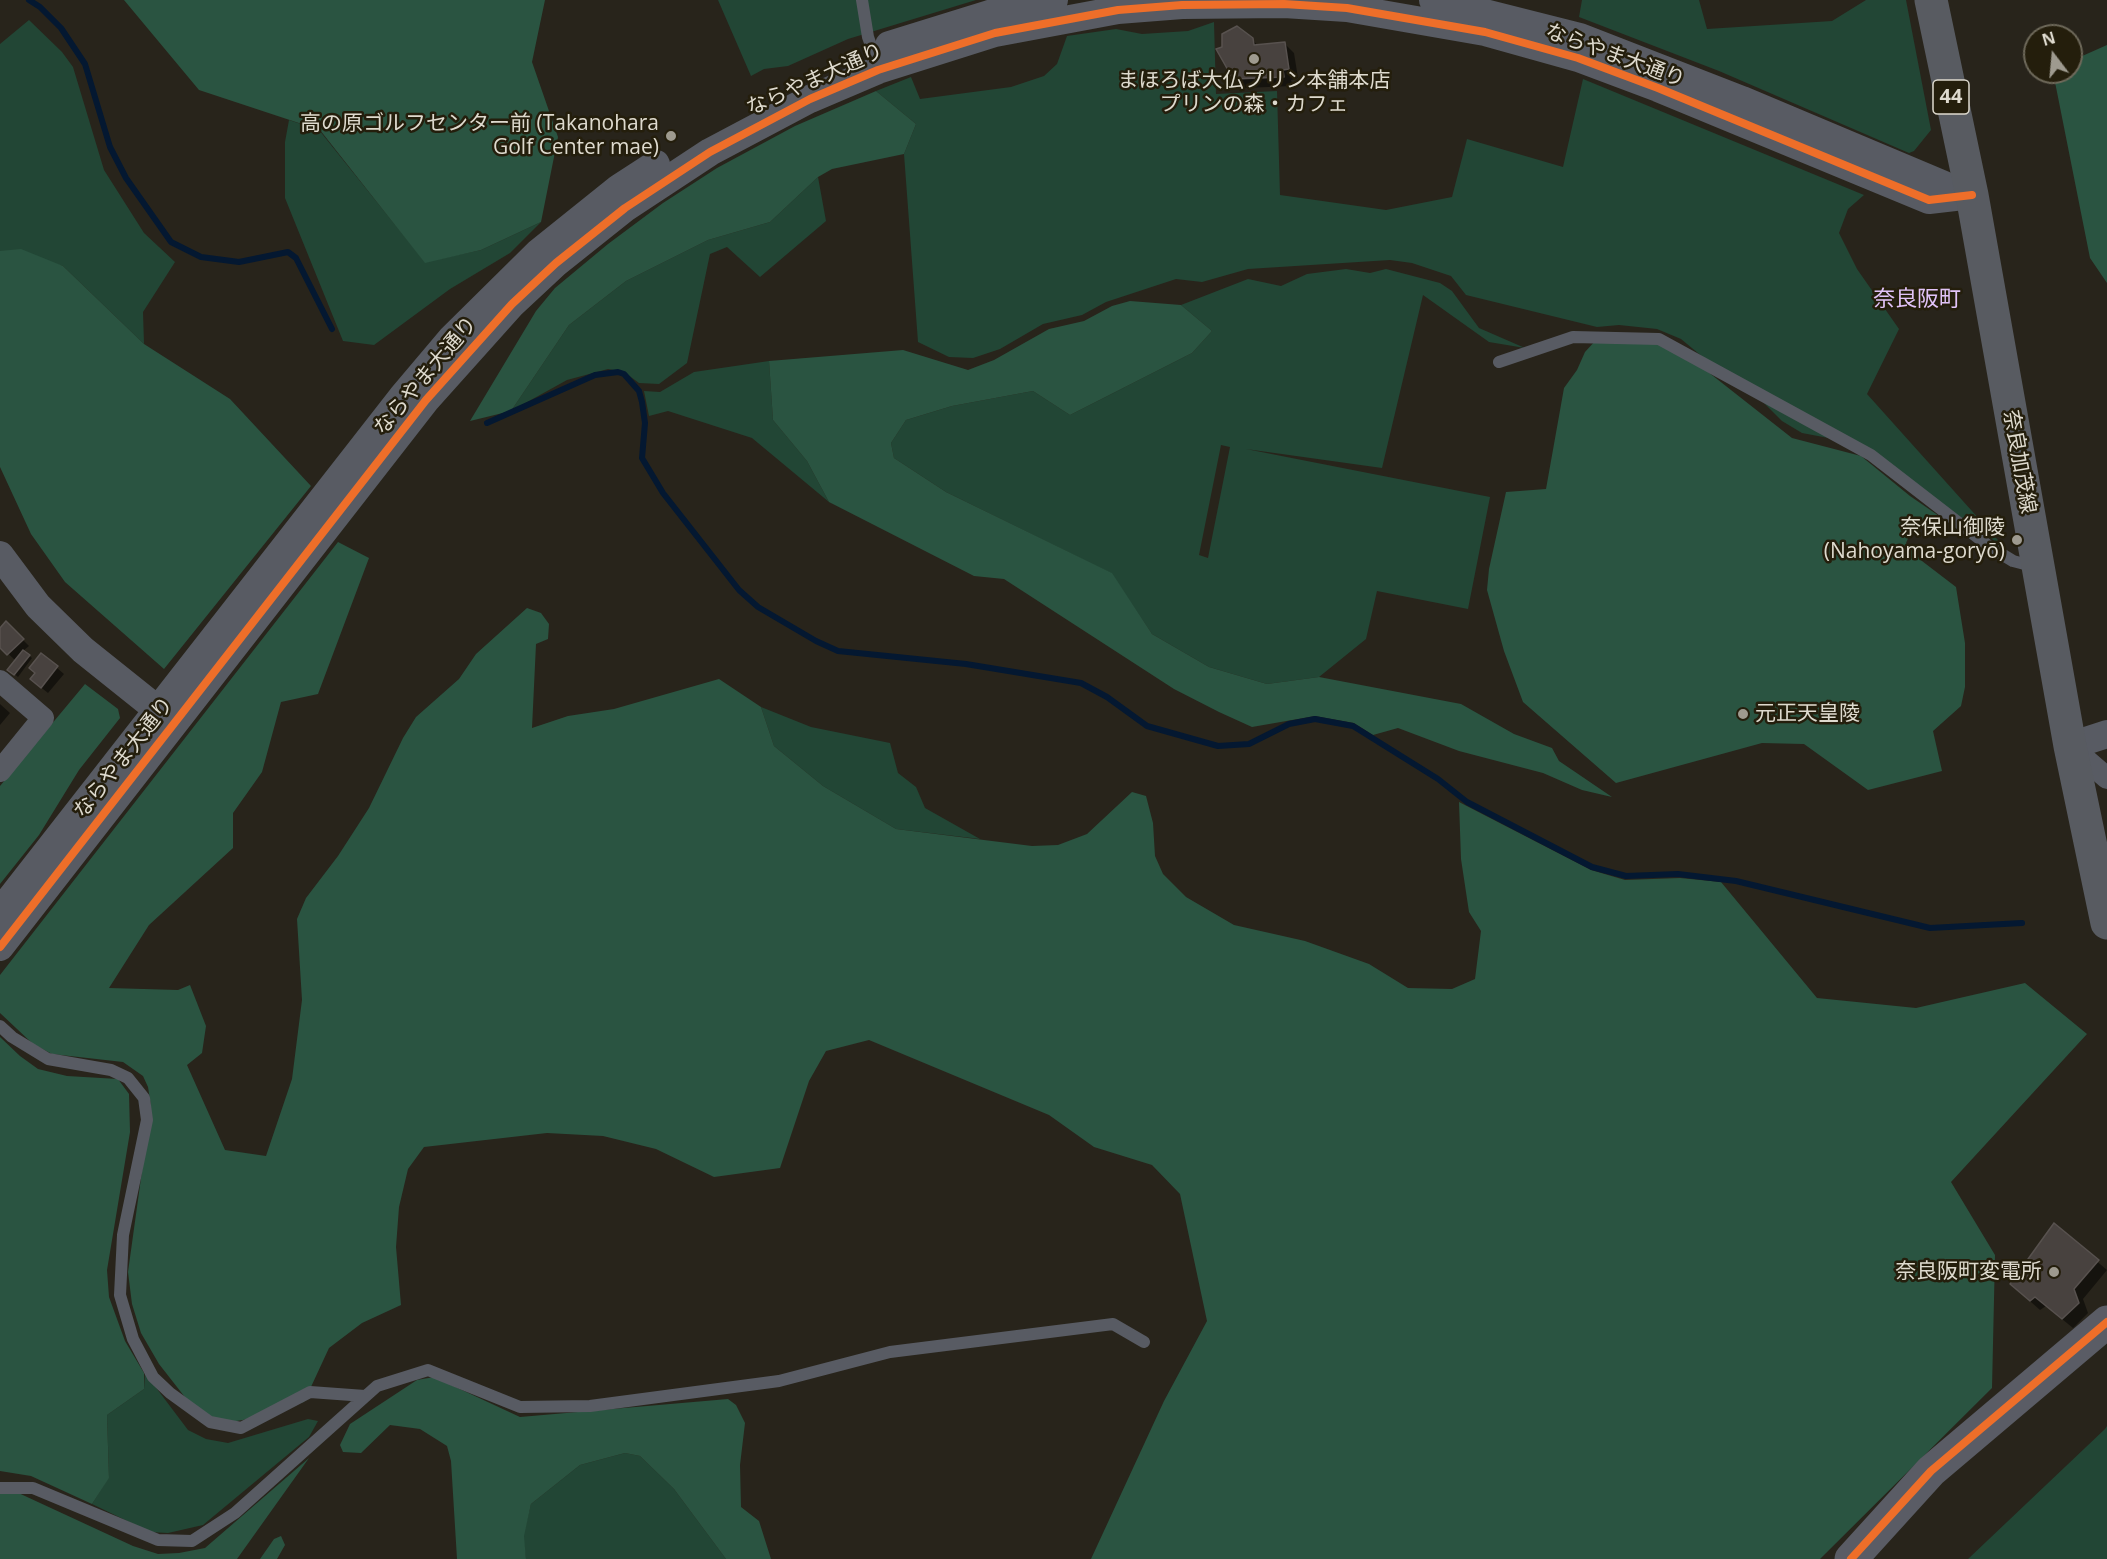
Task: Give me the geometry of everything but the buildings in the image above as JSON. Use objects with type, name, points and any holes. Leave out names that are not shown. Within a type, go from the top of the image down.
[{"type":"main road","name":"奈良加茂線","points":[[1931,0],[1972,195],[2070,746],[2107,923]]},
{"type":"main road","points":[[1851,1559],[1931,1472],[2107,1322]]},
{"type":"street","name":"ならやま大通り","points":[[0,946],[166,717],[459,345],[538,252],[619,188],[697,137],[777,94],[873,51],[989,14],[1054,0]]},
{"type":"street","name":"ならやま大通り","points":[[1433,0],[1494,13],[1580,37],[1646,61],[1972,195]]},
{"type":"street","name":"ならやま大通り","points":[[459,345],[512,304],[556,263],[625,208],[710,152],[749,130],[810,99],[906,59],[994,33],[1118,10],[1182,5],[1284,4],[1347,8],[1485,32],[1578,58],[1658,88],[1929,200],[1972,195]]},
{"type":"street","points":[[0,555],[38,606],[83,650],[166,717]]},
{"type":"street","points":[[0,681],[43,718],[0,771]]},
{"type":"street","name":"ならやま大通り","points":[[0,912],[166,717]]},
{"type":"street","points":[[2070,746],[2107,734]]},
{"type":"street","points":[[2070,746],[2107,778]]},
{"type":"lane","points":[[862,0],[868,37],[873,51]]},
{"type":"lane","points":[[1499,362],[1573,337],[1659,339],[1871,455],[1990,547],[2013,561],[2038,568]]},
{"type":"lane","points":[[0,1026],[12,1037],[48,1059],[111,1070],[128,1078],[144,1098],[147,1120],[123,1235],[120,1295],[133,1339],[153,1377],[170,1393],[210,1422],[241,1428],[310,1392],[365,1396]]},
{"type":"lane","points":[[0,1488],[33,1488],[158,1540],[192,1541],[235,1513],[377,1386],[428,1370],[520,1407],[590,1406],[779,1381],[890,1352],[1113,1324],[1144,1342]]},
{"type":"green space","points":[[124,0],[545,0],[532,62],[558,137],[541,222],[481,250],[425,263],[320,130],[199,90]]},
{"type":"green space","points":[[718,0],[976,0],[848,39],[788,66],[764,69],[751,76]]},
{"type":"green space","points":[[1582,0],[1699,0],[1707,29],[1832,21],[1866,0],[1906,0],[1931,130],[1914,151],[1909,153],[1719,71],[1579,17]]},
{"type":"green space","points":[[29,20],[62,52],[73,67],[104,170],[144,233],[175,262],[143,312],[144,344],[63,266],[0,251],[0,44]]},
{"type":"green space","points":[[1214,22],[1216,94],[1277,91],[1280,195],[1386,210],[1452,197],[1467,139],[1563,167],[1583,79],[1864,195],[1848,209],[1839,233],[1857,269],[1899,329],[1867,394],[2006,549],[1855,443],[1802,433],[1782,421],[1753,392],[1733,382],[1681,339],[1657,329],[1619,325],[1597,327],[1466,295],[1451,276],[1412,263],[1390,260],[1248,269],[1202,282],[1176,279],[1106,302],[1082,315],[1043,324],[1000,349],[973,358],[949,357],[918,342],[904,154],[916,124],[876,91],[911,77],[920,99],[1011,87],[1044,76],[1057,64],[1067,36],[1116,29],[1142,34],[1188,31]]},
{"type":"green space","points":[[2107,45],[2107,283],[2090,258],[2055,84],[2083,84],[2083,56]]},
{"type":"green space","points":[[876,91],[916,124],[904,154],[832,169],[818,177],[770,222],[708,240],[626,281],[569,325],[511,411],[470,421],[536,311],[555,288],[608,244],[663,203],[717,168],[795,126]]},
{"type":"green space","points":[[289,120],[319,130],[425,262],[481,250],[541,222],[510,253],[450,289],[374,345],[343,341],[285,198],[285,142]]},
{"type":"green space","points":[[818,177],[826,221],[760,277],[727,247],[710,254],[687,363],[659,384],[639,383],[624,372],[608,369],[567,380],[511,411],[569,325],[626,281],[708,240],[770,222]]},
{"type":"green space","points":[[21,249],[63,266],[144,344],[230,399],[311,486],[164,669],[65,582],[31,534],[0,467],[0,251]]},
{"type":"green space","points":[[1346,269],[1370,273],[1386,269],[1440,283],[1452,291],[1479,328],[1525,348],[1489,342],[1423,295],[1382,468],[1246,449],[1490,497],[1468,609],[1377,591],[1366,639],[1319,677],[1267,684],[1209,667],[1152,634],[1111,573],[946,492],[894,458],[891,443],[906,420],[952,406],[1033,391],[1070,415],[1192,353],[1212,331],[1181,305],[1248,279],[1281,286],[1307,274]],"holes":[[[1221,445],[1230,447],[1208,558],[1199,555]]]},
{"type":"green space","points":[[1130,301],[1181,305],[1212,331],[1192,353],[1070,415],[1033,391],[952,406],[906,420],[891,443],[894,458],[946,492],[1112,573],[1152,634],[1209,667],[1267,684],[1319,677],[1461,704],[1514,734],[1552,748],[1559,761],[1612,797],[1582,790],[1543,773],[1459,751],[1398,728],[1373,735],[1354,723],[1315,716],[1252,727],[1174,689],[1004,579],[974,576],[829,502],[807,461],[773,420],[769,361],[903,350],[968,370],[994,360],[1049,329],[1084,321],[1112,306]]},
{"type":"green space","points":[[1596,340],[1659,341],[1689,357],[1792,438],[1861,456],[1910,496],[1942,518],[1913,527],[1906,543],[1922,561],[1956,587],[1965,643],[1965,687],[1961,706],[1933,731],[1942,771],[1868,790],[1804,744],[1762,743],[1616,783],[1523,702],[1504,651],[1487,590],[1489,569],[1506,492],[1546,489],[1564,388],[1577,370],[1585,352]]},
{"type":"green space","points":[[769,361],[773,420],[807,461],[829,502],[752,438],[668,411],[649,416],[644,391],[660,392],[694,372]]},
{"type":"green space","points":[[338,542],[369,558],[318,694],[281,702],[262,772],[233,813],[233,848],[149,925],[109,988],[178,990],[190,985],[206,1026],[202,1053],[187,1065],[225,1150],[266,1156],[292,1079],[302,1000],[297,919],[306,898],[338,856],[369,808],[403,738],[416,717],[459,679],[476,654],[527,608],[541,613],[549,624],[548,639],[536,644],[532,728],[568,716],[614,709],[719,679],[761,707],[774,746],[823,786],[896,829],[1032,846],[1058,845],[1087,834],[1132,792],[1146,796],[1153,823],[1155,856],[1163,874],[1186,897],[1234,925],[1305,941],[1369,964],[1408,988],[1452,989],[1475,979],[1481,931],[1469,912],[1461,859],[1459,802],[1591,870],[1625,880],[1680,878],[1721,882],[1817,998],[1916,1008],[2025,983],[2087,1034],[1951,1182],[1995,1255],[1992,1388],[1820,1559],[1091,1559],[1164,1401],[1207,1321],[1180,1194],[1152,1165],[1094,1147],[1049,1115],[869,1040],[826,1051],[809,1081],[780,1168],[714,1177],[656,1149],[603,1136],[547,1133],[424,1147],[408,1169],[399,1207],[396,1247],[401,1305],[362,1323],[329,1348],[304,1402],[243,1420],[223,1423],[195,1410],[159,1364],[141,1333],[132,1304],[128,1272],[151,1106],[148,1087],[143,1076],[123,1062],[52,1054],[33,1044],[0,1013],[0,975]]},
{"type":"green space","points":[[85,684],[118,709],[120,718],[79,770],[39,835],[0,884],[0,786]]},
{"type":"green space","points":[[761,707],[811,727],[890,743],[898,773],[916,787],[925,808],[980,839],[896,829],[823,786],[774,746]]},
{"type":"green space","points":[[0,1037],[38,1069],[67,1076],[118,1079],[129,1094],[130,1132],[107,1270],[109,1297],[125,1341],[144,1373],[144,1389],[107,1415],[109,1478],[92,1504],[31,1476],[0,1471]]},
{"type":"green space","points":[[145,1373],[188,1430],[206,1439],[228,1443],[308,1419],[318,1421],[309,1437],[203,1525],[168,1533],[150,1532],[92,1504],[109,1477],[107,1415],[144,1389]]},
{"type":"green space","points":[[434,1377],[520,1417],[728,1399],[736,1405],[745,1423],[740,1465],[741,1507],[759,1521],[771,1559],[726,1559],[674,1489],[640,1456],[625,1453],[580,1465],[531,1504],[524,1536],[526,1559],[457,1559],[451,1461],[447,1446],[420,1429],[390,1425],[361,1453],[343,1452],[340,1445],[350,1424],[417,1380]]},
{"type":"green space","points":[[2107,1426],[2107,1559],[1968,1559],[2105,1429]]},
{"type":"green space","points":[[625,1453],[640,1456],[674,1489],[726,1559],[526,1559],[523,1536],[531,1504],[580,1465]]},
{"type":"green space","points":[[309,1458],[237,1559],[0,1559],[0,1491],[12,1490],[133,1546],[158,1554],[179,1553],[205,1548]]},
{"type":"green space","points":[[281,1536],[285,1545],[277,1559],[260,1559],[274,1539]]},
{"type":"waterway","points":[[29,0],[40,7],[61,28],[85,64],[110,147],[126,178],[171,242],[201,257],[239,262],[288,252],[296,258],[332,329]]},
{"type":"waterway","points":[[487,423],[595,375],[618,372],[624,374],[639,391],[642,402],[645,423],[642,458],[663,493],[739,590],[758,607],[816,641],[838,651],[966,664],[1081,683],[1107,697],[1147,726],[1218,746],[1249,744],[1289,724],[1315,719],[1353,726],[1438,779],[1467,802],[1592,867],[1626,876],[1678,874],[1736,881],[1930,928],[2022,923]]},
{"type":"cycle path","points":[[0,947],[426,400],[512,304],[556,263],[625,208],[710,152],[810,99],[878,70],[995,33],[1118,10],[1182,5],[1284,4],[1347,8],[1485,32],[1578,58],[1658,88],[1929,200],[1972,195]]},
{"type":"cycle path","points":[[1851,1559],[1931,1471],[2107,1322]]},
{"type":"place","name":"まほろば大仏プリン本舗本店 プリンの森・カフェ","points":[[1254,59]]},
{"type":"place","name":"高の原ゴルフセンター前 (Takanohara Golf Center mae)","points":[[671,136]]},
{"type":"place","name":"奈保山御陵 (Nahoyama-goryō)","points":[[2017,540]]},
{"type":"place","name":"元正天皇陵","points":[[1743,714]]},
{"type":"place","name":"奈良阪町変電所","points":[[2054,1272]]},
{"type":"district","name":"奈良阪町","points":[[1917,300]]}]
